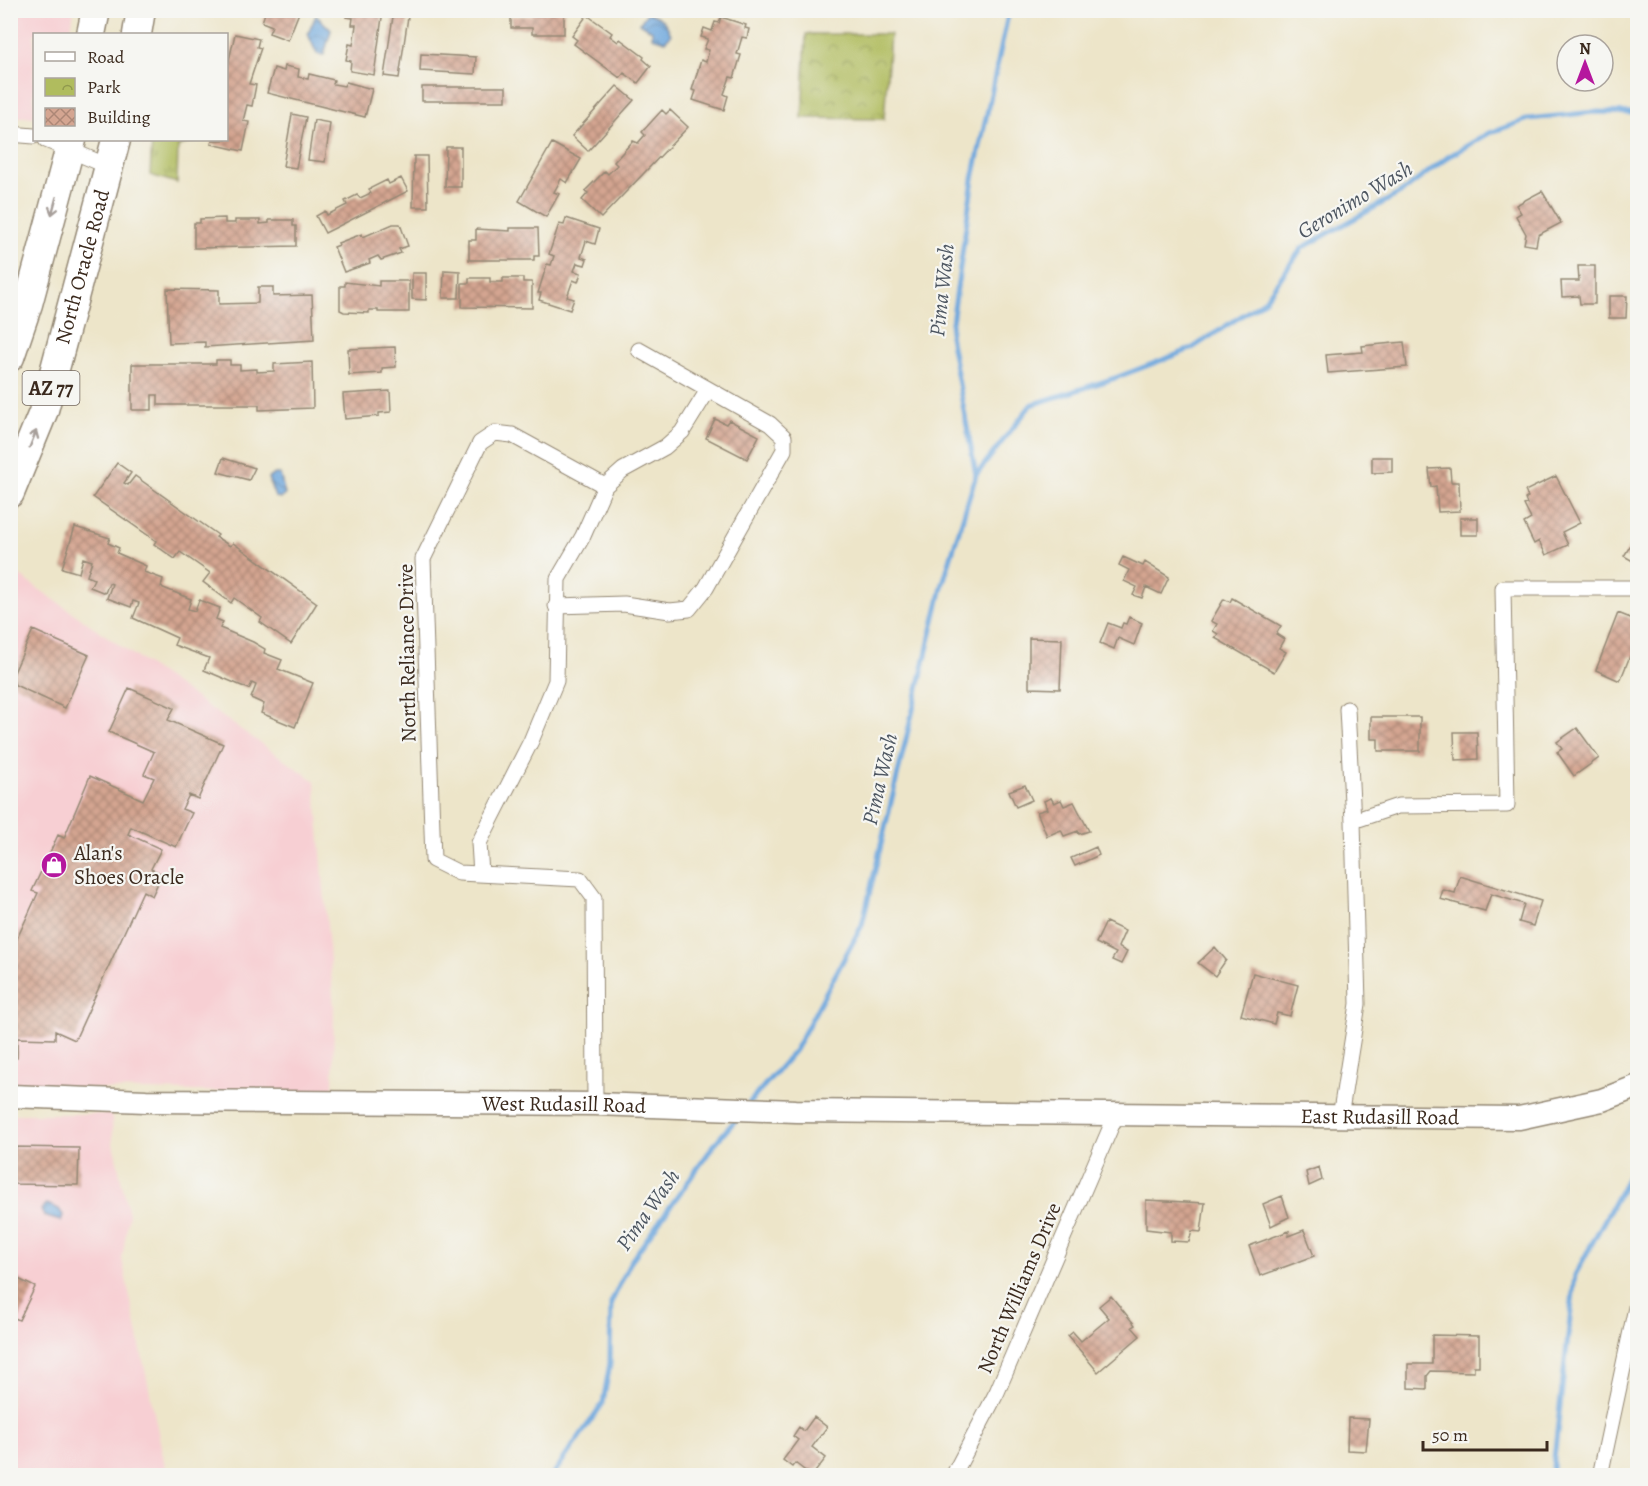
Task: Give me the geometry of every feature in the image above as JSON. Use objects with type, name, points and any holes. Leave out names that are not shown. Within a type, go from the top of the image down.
[{"type":"highway","points":[[91,33],[96,10]]},
{"type":"highway","points":[[137,33],[141,10]]},
{"type":"highway","name":"North Oracle Road","points":[[10,493],[45,410],[116,141]]},
{"type":"highway","name":"North Oracle Road","points":[[10,357],[62,143]]},
{"type":"street","points":[[10,134],[33,136]]},
{"type":"street","points":[[62,143],[110,167]]},
{"type":"street","points":[[556,606],[624,604],[670,611],[689,609],[706,588],[784,450],[784,437],[770,424],[639,350]]},
{"type":"street","points":[[595,1104],[594,897],[580,879],[481,874],[479,843],[531,741],[556,681],[558,579],[583,536],[605,486],[623,470],[665,447],[682,432],[708,390]]},
{"type":"street","name":"North Reliance Drive","points":[[481,874],[459,873],[433,860],[423,559],[480,443],[495,433],[512,435],[605,486]]},
{"type":"street","points":[[1353,821],[1398,806],[1507,805],[1503,588],[1638,588]]},
{"type":"street","points":[[1340,1117],[1358,1004],[1353,821],[1347,709]]},
{"type":"street","name":"East Rudasill Road","points":[[1116,1115],[1519,1118],[1602,1100],[1638,1086]]},
{"type":"street","name":"West Rudasill Road","points":[[10,1096],[146,1101],[595,1104],[796,1111],[1116,1115]]},
{"type":"street","name":"North Williams Drive","points":[[954,1476],[997,1392],[1116,1115]]},
{"type":"street","points":[[1600,1476],[1638,1298]]},
{"type":"shaded area","points":[[11,10],[74,11],[70,33],[33,33],[33,117],[11,117]]},
{"type":"shaded area","points":[[10,569],[315,781],[334,1008],[333,1094],[11,1087]]},
{"type":"shaded area","points":[[11,1114],[112,1114],[113,1143],[129,1214],[122,1259],[167,1475],[11,1476]]},
{"type":"green space","points":[[806,34],[890,34],[884,119],[802,118]]},
{"type":"green space","points":[[152,141],[196,141],[178,146],[177,183],[150,175]]},
{"type":"water","points":[[647,13],[656,16],[667,26],[671,35],[665,41],[652,37],[652,31],[640,23]]},
{"type":"water","points":[[316,15],[331,30],[324,55],[317,54],[308,34]]},
{"type":"water","points":[[280,474],[285,494],[282,498],[275,497],[268,478]]},
{"type":"water","points":[[47,1204],[59,1209],[63,1215],[61,1221],[44,1216],[41,1210]]},
{"type":"building","points":[[266,10],[300,10],[288,40],[269,33],[272,26],[262,22]]},
{"type":"building","points":[[383,10],[374,75],[350,71],[351,61],[346,60],[349,44],[353,45],[356,25],[352,25],[353,18],[346,17],[347,11]]},
{"type":"building","points":[[394,10],[409,10],[399,78],[384,76]]},
{"type":"building","points":[[532,11],[564,11],[564,34],[532,34],[532,28],[511,28],[511,16],[532,16]]},
{"type":"building","points":[[587,15],[612,33],[610,36],[618,42],[620,39],[644,57],[643,59],[651,66],[638,83],[624,73],[620,78],[574,44],[577,40],[572,36]]},
{"type":"building","points":[[721,17],[746,25],[745,28],[749,29],[747,38],[742,37],[737,54],[741,55],[734,78],[730,77],[724,94],[728,96],[724,110],[693,100],[696,91],[692,90],[701,60],[706,62],[709,50],[704,49],[708,39],[701,37],[704,28],[712,31],[715,22],[719,23]]},
{"type":"building","points":[[235,34],[259,39],[257,47],[261,48],[249,84],[256,85],[252,106],[247,105],[243,121],[249,122],[243,151],[211,144],[212,141],[228,141],[228,64]]},
{"type":"building","points":[[421,54],[476,57],[475,74],[420,71]]},
{"type":"building","points":[[285,66],[299,69],[298,77],[308,79],[309,74],[334,80],[333,84],[344,86],[346,82],[372,89],[365,117],[267,93],[274,68],[284,71]]},
{"type":"building","points":[[617,86],[634,100],[588,151],[572,136]]},
{"type":"building","points":[[422,87],[506,87],[506,101],[422,101]]},
{"type":"building","points":[[662,110],[666,114],[670,110],[688,127],[601,218],[582,200],[588,193],[585,191],[605,171],[608,174],[617,165],[614,162],[633,141],[638,143],[645,135],[642,132]]},
{"type":"building","points":[[292,114],[306,117],[296,168],[283,166]]},
{"type":"building","points":[[314,120],[330,123],[325,162],[308,160]]},
{"type":"building","points":[[552,143],[581,159],[567,183],[561,179],[554,192],[559,194],[546,217],[519,201]]},
{"type":"building","points":[[446,147],[461,147],[461,187],[445,187]]},
{"type":"building","points":[[414,156],[427,156],[428,207],[413,207]]},
{"type":"building","points":[[401,178],[408,191],[325,233],[316,216],[325,211],[327,215],[347,205],[345,201],[357,195],[360,198],[371,193],[369,189],[387,180],[389,184]]},
{"type":"building","points":[[1542,191],[1561,223],[1538,235],[1536,246],[1524,244],[1526,234],[1516,216],[1521,213],[1516,205]]},
{"type":"building","points":[[1632,205],[1638,205],[1638,232],[1634,233]]},
{"type":"building","points":[[225,218],[225,223],[235,223],[235,220],[260,220],[260,224],[269,223],[269,220],[293,220],[293,226],[296,226],[296,246],[194,248],[194,223],[200,223],[200,219]]},
{"type":"building","points":[[566,218],[599,229],[595,244],[586,241],[581,257],[587,259],[585,265],[577,263],[574,271],[581,273],[578,282],[573,280],[567,297],[574,299],[570,310],[539,300],[541,293],[538,293],[547,264],[551,265],[554,256],[549,254],[559,224],[564,225]]},
{"type":"building","points":[[393,224],[400,224],[408,246],[399,249],[401,253],[381,260],[378,256],[369,260],[370,263],[344,272],[334,247],[339,245],[338,243],[362,234],[363,237]]},
{"type":"building","points":[[510,228],[538,228],[539,256],[534,256],[534,260],[469,260],[469,240],[476,240],[476,229],[510,231]]},
{"type":"building","points":[[1578,266],[1595,266],[1595,304],[1580,304],[1579,296],[1562,297],[1561,281],[1579,281]]},
{"type":"building","points":[[444,270],[460,271],[459,298],[443,298]]},
{"type":"building","points":[[412,273],[426,273],[426,300],[412,299]]},
{"type":"building","points":[[469,278],[490,278],[490,282],[503,282],[503,278],[523,278],[523,282],[532,282],[532,308],[462,307],[462,283],[469,283]]},
{"type":"building","points":[[379,281],[409,281],[409,312],[369,310],[369,313],[340,310],[340,286],[345,286],[345,282],[379,286]]},
{"type":"building","points":[[258,287],[273,287],[273,296],[312,295],[314,340],[205,347],[205,342],[169,343],[167,289],[219,290],[219,304],[258,303]]},
{"type":"building","points":[[1609,296],[1627,296],[1626,318],[1609,318]]},
{"type":"building","points":[[1404,342],[1407,367],[1328,373],[1326,355],[1363,352],[1362,346]]},
{"type":"building","points":[[395,347],[396,367],[382,368],[382,373],[349,375],[348,349]]},
{"type":"building","points":[[216,360],[230,360],[230,365],[240,365],[240,370],[257,369],[257,372],[274,371],[274,364],[312,362],[313,408],[259,410],[259,405],[158,405],[158,395],[152,395],[152,410],[132,410],[132,364],[216,364]]},
{"type":"building","points":[[390,391],[391,412],[379,413],[379,416],[345,419],[343,394]]},
{"type":"building","points":[[715,419],[726,424],[729,420],[759,436],[747,459],[706,438]]},
{"type":"building","points":[[1372,457],[1392,457],[1392,472],[1372,473]]},
{"type":"building","points":[[223,458],[255,468],[249,480],[218,472]]},
{"type":"building","points":[[117,463],[131,473],[124,483],[128,485],[135,476],[218,535],[216,537],[230,546],[233,543],[317,603],[291,644],[260,622],[262,618],[234,598],[231,603],[203,582],[210,573],[180,552],[175,559],[154,544],[156,541],[93,497]]},
{"type":"building","points":[[1450,468],[1451,482],[1459,482],[1460,511],[1438,512],[1436,486],[1431,487],[1429,469]]},
{"type":"building","points":[[1556,476],[1580,523],[1562,532],[1568,545],[1546,555],[1539,541],[1534,544],[1524,523],[1531,519],[1524,505],[1527,504],[1525,499],[1528,497],[1525,491]]},
{"type":"building","points":[[1460,518],[1478,518],[1478,535],[1460,535]]},
{"type":"building","points":[[75,527],[110,538],[108,543],[119,548],[117,553],[146,566],[144,572],[163,579],[161,587],[191,599],[188,609],[195,611],[199,600],[220,608],[216,619],[223,622],[220,628],[253,642],[265,649],[264,653],[282,660],[278,669],[313,683],[295,727],[261,713],[264,704],[251,698],[256,685],[252,683],[249,689],[204,670],[209,658],[174,645],[177,638],[133,618],[139,603],[133,601],[131,607],[107,598],[112,584],[109,583],[105,593],[90,587],[94,579],[87,576],[92,561],[83,558],[79,573],[62,568]]},
{"type":"building","points":[[1638,533],[1638,564],[1624,556]]},
{"type":"building","points":[[1123,557],[1143,566],[1145,562],[1169,577],[1161,594],[1146,587],[1142,598],[1133,595],[1137,587],[1124,581],[1129,570],[1119,565]]},
{"type":"building","points":[[1232,598],[1281,626],[1276,634],[1284,639],[1279,648],[1286,652],[1274,672],[1215,638],[1218,634],[1213,631],[1217,624],[1211,621],[1224,599],[1230,602]]},
{"type":"building","points":[[1618,613],[1638,621],[1638,659],[1630,656],[1620,681],[1596,670]]},
{"type":"building","points":[[1129,617],[1142,623],[1134,645],[1118,638],[1114,649],[1100,643],[1108,623],[1121,628]]},
{"type":"building","points":[[33,630],[89,655],[65,708],[15,685],[12,677]]},
{"type":"building","points":[[1029,638],[1062,639],[1060,689],[1029,688]]},
{"type":"building","points":[[129,688],[174,708],[168,720],[223,744],[198,799],[189,795],[182,809],[192,813],[176,847],[131,827],[128,834],[161,849],[151,869],[162,874],[152,896],[143,891],[75,1040],[55,1031],[55,1039],[17,1038],[17,1058],[10,1057],[10,954],[38,893],[32,891],[58,835],[64,838],[90,776],[143,800],[154,778],[144,774],[154,752],[109,732]]},
{"type":"building","points":[[1371,717],[1420,717],[1420,751],[1378,751],[1378,739],[1371,739]]},
{"type":"building","points":[[1577,728],[1599,758],[1574,776],[1557,752],[1562,749],[1557,742]]},
{"type":"building","points":[[1454,732],[1477,732],[1478,759],[1455,760]]},
{"type":"building","points":[[1025,785],[1032,800],[1016,807],[1009,791]]},
{"type":"building","points":[[1051,798],[1054,803],[1061,800],[1064,806],[1074,802],[1089,831],[1079,834],[1078,831],[1064,836],[1061,830],[1047,836],[1037,812],[1047,809],[1044,801]]},
{"type":"building","points":[[1096,847],[1099,855],[1075,866],[1071,858]]},
{"type":"building","points":[[1460,876],[1541,901],[1533,926],[1519,922],[1524,904],[1491,894],[1485,911],[1440,899],[1443,890],[1455,893]]},
{"type":"building","points":[[1106,922],[1125,931],[1118,947],[1127,952],[1121,964],[1112,960],[1116,953],[1096,943]]},
{"type":"building","points":[[1215,947],[1226,960],[1215,976],[1198,963]]},
{"type":"building","points":[[1253,973],[1298,985],[1290,1016],[1277,1013],[1274,1024],[1241,1015]]},
{"type":"building","points":[[10,1147],[79,1148],[78,1185],[10,1184]]},
{"type":"building","points":[[1319,1167],[1322,1180],[1309,1186],[1306,1172]]},
{"type":"building","points":[[1282,1196],[1289,1217],[1271,1226],[1263,1204]]},
{"type":"building","points":[[1146,1200],[1205,1203],[1201,1232],[1192,1231],[1189,1242],[1171,1241],[1171,1232],[1146,1229]]},
{"type":"building","points":[[1304,1230],[1314,1256],[1260,1276],[1249,1246],[1289,1231],[1288,1236]]},
{"type":"building","points":[[10,1275],[35,1287],[19,1320],[10,1316]]},
{"type":"building","points":[[1111,1296],[1135,1325],[1132,1327],[1140,1336],[1098,1372],[1068,1336],[1073,1332],[1081,1341],[1109,1318],[1099,1306]]},
{"type":"building","points":[[1432,1335],[1479,1336],[1479,1366],[1474,1366],[1474,1372],[1431,1371],[1427,1376],[1427,1389],[1408,1388],[1408,1364],[1432,1364]]},
{"type":"building","points":[[814,1417],[827,1427],[812,1447],[826,1458],[812,1476],[795,1463],[792,1467],[783,1460],[798,1440],[793,1436],[799,1427],[804,1431]]},
{"type":"building","points":[[1348,1418],[1369,1419],[1366,1451],[1347,1450]]},
{"type":"waterway","name":"Pima Wash","points":[[750,1102],[795,1050],[862,925],[943,583],[976,475],[950,336],[973,179],[1009,10]]},
{"type":"waterway","name":"Geronimo Wash","points":[[976,475],[1031,405],[1115,378],[1191,349],[1264,301],[1302,248],[1402,192],[1448,157],[1489,133],[1529,119],[1594,112],[1638,113]]},
{"type":"waterway","name":"Pima Wash","points":[[552,1476],[603,1403],[610,1363],[611,1303],[631,1261],[717,1141],[739,1116]]},
{"type":"waterway","points":[[1552,1476],[1575,1275],[1638,1158]]},
{"type":"place","name":"Alan's Shoes Oracle","points":[[54,865]]}]
